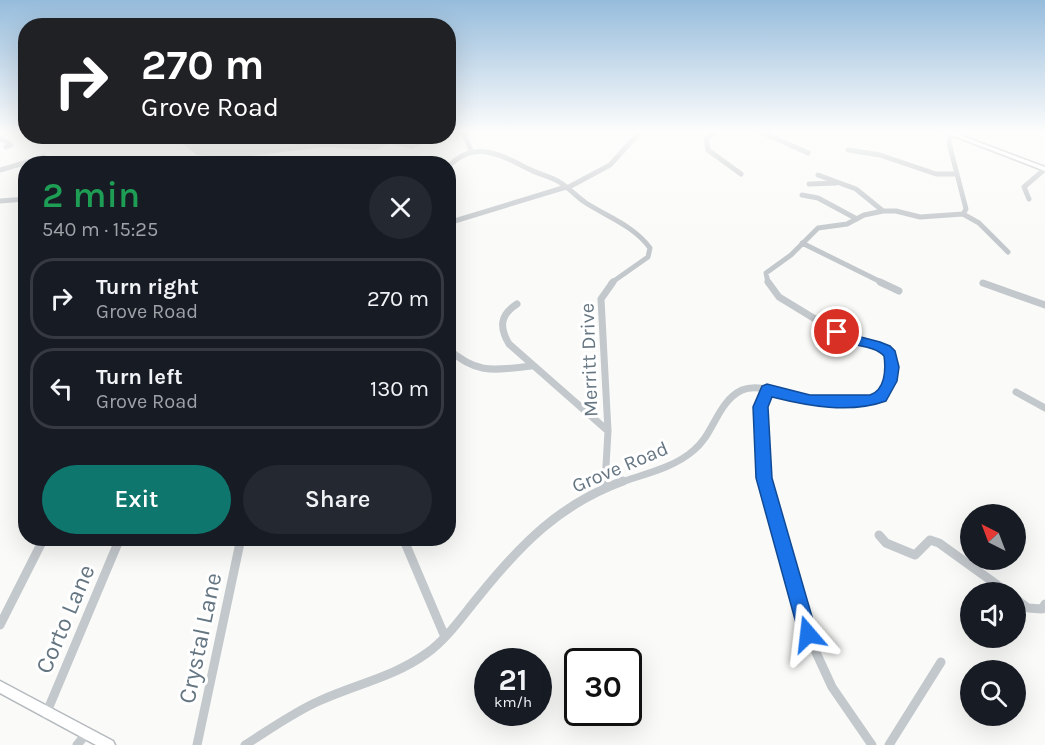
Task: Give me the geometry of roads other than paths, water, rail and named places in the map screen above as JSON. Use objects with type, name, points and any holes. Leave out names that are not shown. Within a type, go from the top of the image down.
[{"type":"main road","points":[[0,687],[46,714],[108,745]]},
{"type":"street","name":"Merritt Drive","points":[[524,166],[531,171],[556,180],[580,200],[640,236],[650,248],[648,257],[609,285],[601,299],[608,431],[605,488]]},
{"type":"street","points":[[456,222],[567,188],[609,166]]},
{"type":"street","points":[[730,166],[741,174]]},
{"type":"street","points":[[910,166],[944,176],[956,174]]},
{"type":"street","points":[[954,166],[966,209],[963,214],[979,224],[1008,252]]},
{"type":"street","points":[[1029,199],[1024,187],[1026,181],[1040,175],[1045,169]]},
{"type":"street","points":[[818,175],[856,189],[883,211]]},
{"type":"street","points":[[809,184],[844,184]]},
{"type":"street","points":[[802,195],[818,198],[857,219]]},
{"type":"street","points":[[11,200],[18,196]]},
{"type":"street","points":[[0,201],[18,200]]},
{"type":"street","name":"Grove Road","points":[[245,745],[318,700],[400,671],[429,652],[445,637],[485,587],[527,541],[558,514],[605,488],[677,462],[695,450],[704,439],[720,410],[740,391],[750,387],[810,401],[870,401],[881,397],[890,381],[892,367],[890,355],[886,349],[843,336],[780,297],[768,284],[766,273],[783,262],[818,228],[847,224],[883,211],[896,211],[920,217],[963,214]]},
{"type":"street","points":[[802,243],[899,291]]},
{"type":"street","points":[[982,283],[1045,305]]},
{"type":"street","points":[[517,304],[503,314],[500,325],[509,344],[531,366],[608,431]]},
{"type":"street","points":[[456,356],[463,363],[481,371],[531,366]]},
{"type":"street","points":[[767,390],[760,407],[764,478],[788,569],[813,650],[832,687],[872,745]]},
{"type":"street","points":[[1016,392],[1045,408]]},
{"type":"street","points":[[879,535],[886,543],[915,555],[930,540],[939,543],[993,582]]},
{"type":"street","points":[[0,625],[40,546]]},
{"type":"street","name":"Corto Lane","points":[[46,714],[117,546]]},
{"type":"street","name":"Crystal Lane","points":[[196,745],[239,546]]},
{"type":"street","points":[[406,546],[445,637]]},
{"type":"street","points":[[1026,605],[1035,610],[1042,609],[1045,604]]},
{"type":"street","points":[[889,745],[941,662]]},
{"type":"street","points":[[77,745],[87,733]]}]
